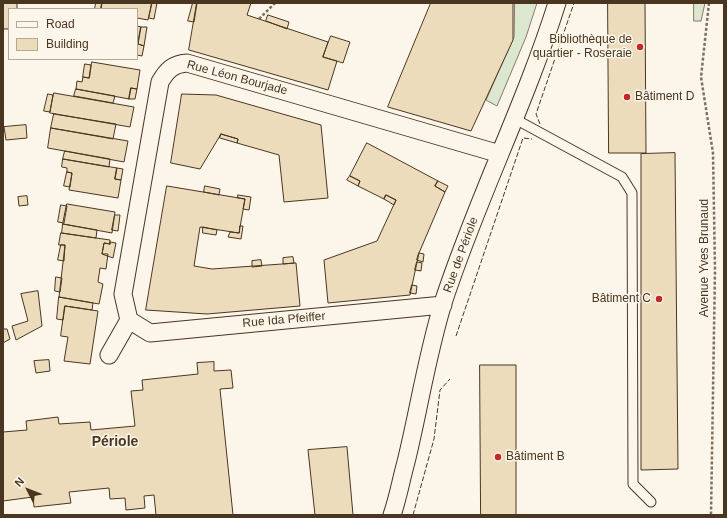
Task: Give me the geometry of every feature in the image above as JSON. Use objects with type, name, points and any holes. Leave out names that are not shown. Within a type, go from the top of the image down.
[{"type":"street","name":"Rue de Périole","points":[[392,515],[411,440],[431,342],[479,203],[515,119],[552,8]]},
{"type":"street","name":"Rue Léon Bourjade","points":[[128,320],[123,294],[160,82],[166,71],[176,64],[187,63],[500,154]]},
{"type":"street","name":"Rue Ida Pfeiffer","points":[[128,320],[150,333],[443,305]]},
{"type":"street","points":[[109,356],[128,320]]},
{"type":"lane","points":[[515,119],[622,177],[632,193],[633,484],[651,502]]},
{"type":"path","points":[[259,19],[275,3]]},
{"type":"path","name":"Avenue Yves Brunaud","points":[[709,3],[701,77],[713,153],[715,270],[712,515]]},
{"type":"green space","points":[[515,3],[537,3],[526,37],[497,106],[486,100],[514,37]]},
{"type":"green space","points":[[694,3],[705,3],[701,21],[694,21]]},
{"type":"building","points":[[3,3],[17,3],[17,8],[8,8],[8,29],[3,29]]},
{"type":"building","points":[[96,3],[102,3],[101,8],[95,8]]},
{"type":"building","points":[[102,3],[152,3],[148,20],[138,18],[138,8],[101,8]]},
{"type":"building","points":[[152,3],[157,3],[154,19],[149,18]]},
{"type":"building","points":[[193,3],[197,3],[194,22],[188,21]]},
{"type":"building","points":[[197,3],[251,3],[247,15],[328,42],[323,57],[337,61],[328,90],[189,50]]},
{"type":"building","points":[[431,3],[513,3],[513,40],[471,131],[388,107]]},
{"type":"building","name":"Bâtiment D","points":[[608,3],[645,3],[646,153],[609,153]]},
{"type":"building","points":[[268,15],[289,22],[287,29],[266,21]]},
{"type":"building","points":[[138,26],[141,27],[138,44]]},
{"type":"building","points":[[141,27],[147,27],[144,46],[138,44]]},
{"type":"building","points":[[331,36],[350,42],[343,63],[323,57]]},
{"type":"building","points":[[138,44],[144,46],[142,56],[138,55]]},
{"type":"building","points":[[92,62],[140,70],[137,89],[131,88],[129,99],[76,89],[77,81],[82,82],[83,77],[89,78]]},
{"type":"building","points":[[85,64],[91,65],[89,78],[83,77]]},
{"type":"building","points":[[131,88],[137,89],[135,99],[129,99]]},
{"type":"building","points":[[76,89],[115,96],[113,103],[74,96]]},
{"type":"building","points":[[54,93],[134,107],[130,127],[50,113]]},
{"type":"building","points":[[48,94],[53,95],[50,112],[44,111]]},
{"type":"building","points":[[182,94],[216,95],[321,125],[328,198],[284,202],[279,155],[237,143],[238,139],[221,134],[200,169],[171,163]]},
{"type":"building","points":[[54,114],[116,124],[113,139],[51,128]]},
{"type":"building","points":[[26,125],[27,138],[6,140],[4,127]]},
{"type":"building","points":[[51,128],[128,141],[124,162],[48,148]]},
{"type":"building","points":[[221,134],[238,139],[237,143],[220,138]]},
{"type":"building","points":[[367,143],[438,181],[435,186],[445,192],[419,253],[410,295],[328,303],[324,260],[377,241],[396,200],[386,195],[384,199],[358,186],[360,181],[350,176]]},
{"type":"building","points":[[65,151],[110,159],[109,167],[63,159]]},
{"type":"building","name":"Bâtiment C","points":[[675,153],[678,469],[641,470],[641,154]]},
{"type":"building","points":[[63,159],[117,168],[115,179],[121,180],[118,198],[69,190],[72,173],[67,172],[67,168],[62,167]]},
{"type":"building","points":[[117,168],[123,169],[121,180],[115,179]]},
{"type":"building","points":[[67,172],[72,173],[70,187],[64,186]]},
{"type":"building","points":[[350,176],[360,181],[358,186],[347,180]]},
{"type":"building","points":[[438,181],[448,186],[445,192],[435,186]]},
{"type":"building","points":[[167,186],[245,199],[239,233],[200,227],[194,266],[212,269],[296,263],[300,306],[207,314],[146,310]]},
{"type":"building","points":[[205,186],[220,189],[219,195],[204,192]]},
{"type":"building","points":[[238,195],[251,197],[249,210],[243,209],[245,199],[238,198]]},
{"type":"building","points":[[386,195],[396,200],[394,205],[384,199]]},
{"type":"building","points":[[27,196],[28,205],[19,206],[18,197]]},
{"type":"building","points":[[67,204],[115,212],[112,233],[63,224]]},
{"type":"building","points":[[61,205],[67,206],[64,223],[58,222]]},
{"type":"building","points":[[115,215],[120,215],[118,231],[112,230]]},
{"type":"building","points":[[63,224],[97,230],[96,238],[62,233]]},
{"type":"building","points":[[240,226],[243,226],[241,239],[228,237],[230,232],[239,233]]},
{"type":"building","points":[[203,227],[217,230],[216,235],[203,233]]},
{"type":"building","points":[[61,233],[110,240],[110,244],[104,243],[102,254],[108,254],[106,269],[100,268],[98,282],[103,284],[99,304],[59,297],[65,245],[59,245]]},
{"type":"building","points":[[110,242],[116,243],[113,258],[102,254],[104,243],[110,244]]},
{"type":"building","points":[[61,245],[65,245],[64,261],[58,260]]},
{"type":"building","points":[[419,253],[424,254],[423,262],[417,260]]},
{"type":"building","points":[[293,257],[294,263],[283,264],[283,258]]},
{"type":"building","points":[[261,260],[262,266],[252,267],[252,261]]},
{"type":"building","points":[[417,262],[422,263],[421,271],[415,270]]},
{"type":"building","points":[[56,277],[62,278],[60,292],[55,291]]},
{"type":"building","points":[[412,285],[417,286],[416,294],[410,293]]},
{"type":"building","points":[[38,291],[42,326],[16,340],[12,326],[28,321],[21,294]]},
{"type":"building","points":[[59,297],[93,303],[92,310],[65,306],[63,320],[57,319]]},
{"type":"building","points":[[65,306],[98,311],[90,364],[64,361],[68,337],[61,336]]},
{"type":"building","points":[[3,329],[7,329],[10,339],[3,343]]},
{"type":"building","points":[[49,360],[50,371],[36,373],[34,361]]},
{"type":"building","points":[[214,362],[214,371],[231,370],[233,388],[220,389],[233,515],[156,515],[154,495],[144,496],[145,508],[126,510],[125,498],[110,499],[109,488],[69,492],[71,503],[34,507],[33,497],[3,501],[3,432],[27,430],[26,421],[58,417],[59,424],[90,422],[91,430],[135,426],[131,391],[143,390],[142,380],[198,374],[197,363]]},
{"type":"building","name":"Bâtiment B","points":[[480,365],[516,365],[516,515],[481,515]]},
{"type":"building","points":[[347,447],[353,515],[315,515],[308,450]]},
{"type":"fence","points":[[540,124],[536,114],[574,3]]},
{"type":"fence","points":[[456,336],[523,138],[532,139]]},
{"type":"fence","points":[[413,515],[434,439],[440,390],[450,379]]},
{"type":"place","name":"Bibliothèque de quartier - Roseraie","points":[[640,47]]},
{"type":"place","name":"Bâtiment D","points":[[627,97]]},
{"type":"place","name":"Bâtiment C","points":[[659,299]]},
{"type":"place","name":"Bâtiment B","points":[[498,457]]},
{"type":"district","name":"Périole","points":[[115,442]]}]
